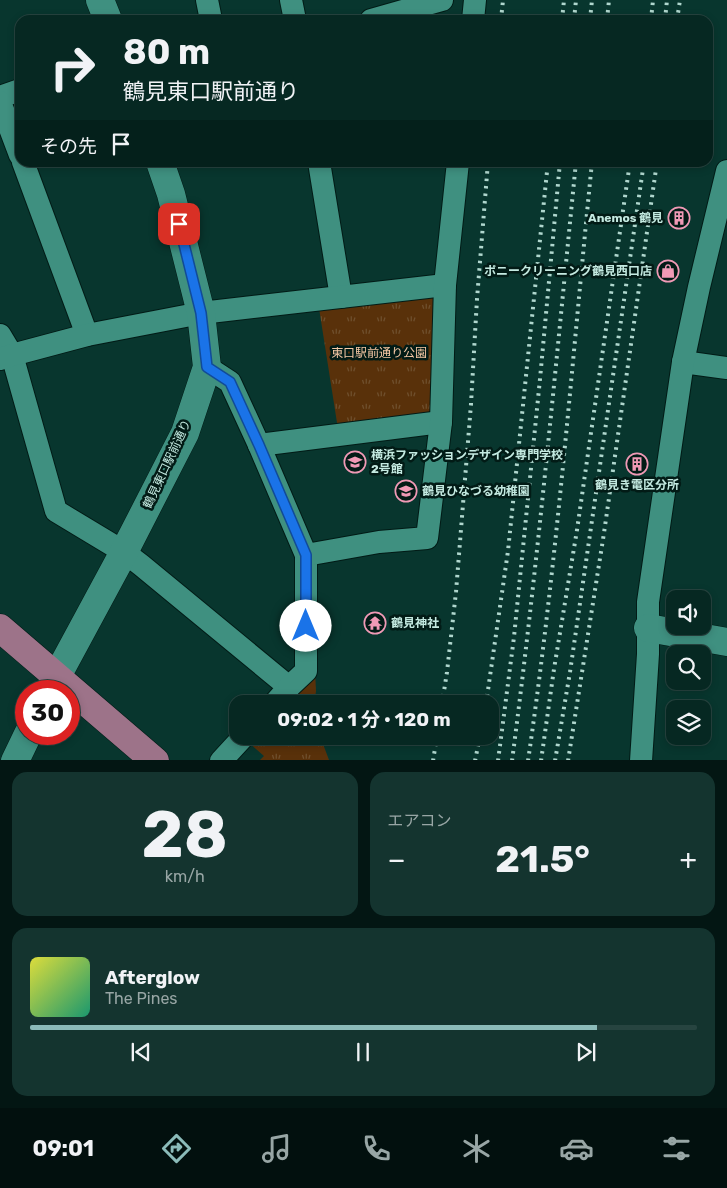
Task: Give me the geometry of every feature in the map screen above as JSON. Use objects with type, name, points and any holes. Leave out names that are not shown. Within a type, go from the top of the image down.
[{"type":"main road","points":[[0,628],[49,680]]},
{"type":"main road","points":[[80,704],[155,760]]},
{"type":"street","points":[[100,0],[106,15]]},
{"type":"street","points":[[206,0],[210,15]]},
{"type":"street","points":[[292,0],[294,15]]},
{"type":"street","points":[[389,15],[442,0]]},
{"type":"street","points":[[473,15],[475,0]]},
{"type":"street","points":[[0,97],[15,92]]},
{"type":"street","points":[[0,102],[15,142]]},
{"type":"street","points":[[25,167],[87,335]]},
{"type":"street","name":"鶴見東口駅前通り","points":[[55,680],[185,433],[207,367],[201,313],[162,167]]},
{"type":"street","points":[[320,167],[341,297]]},
{"type":"street","points":[[306,555],[379,542],[428,538],[440,422],[445,285],[457,167]]},
{"type":"street","points":[[641,760],[648,654],[648,602],[683,362],[727,171]]},
{"type":"street","points":[[6,357],[87,335],[201,313],[445,285]]},
{"type":"street","points":[[0,335],[56,512],[124,552],[289,687]]},
{"type":"street","points":[[683,362],[727,368]]},
{"type":"street","points":[[207,367],[230,382],[306,555],[306,671],[282,695]]},
{"type":"street","points":[[259,445],[440,422]]},
{"type":"street","points":[[648,628],[727,642]]},
{"type":"street","points":[[15,760],[22,745]]},
{"type":"street","points":[[221,760],[235,745]]},
{"type":"green space","name":"東口駅前通り公園","points":[[434,292],[430,416],[338,429],[319,308]]},
{"type":"green space","points":[[315,671],[315,695],[292,695]]},
{"type":"green space","points":[[252,745],[323,745],[329,760],[260,760],[264,756]]},
{"type":"railway","points":[[502,15],[503,0]]},
{"type":"railway","points":[[562,15],[564,0]]},
{"type":"railway","points":[[574,15],[576,0]]},
{"type":"railway","points":[[590,15],[592,0]]},
{"type":"railway","points":[[608,15],[609,0]]},
{"type":"railway","points":[[652,15],[653,0]]},
{"type":"railway","points":[[666,15],[667,0]]},
{"type":"railway","points":[[678,15],[680,0]]},
{"type":"railway","points":[[443,695],[456,592],[488,167]]},
{"type":"railway","points":[[487,695],[508,551],[547,167]]},
{"type":"railway","points":[[498,760],[514,637],[560,167]]},
{"type":"railway","points":[[512,760],[538,537],[576,167]]},
{"type":"railway","points":[[528,760],[556,537],[592,167]]},
{"type":"railway","points":[[541,760],[577,530],[629,167]]},
{"type":"railway","points":[[555,760],[570,672],[643,167]]},
{"type":"railway","points":[[568,760],[604,533],[656,167]]},
{"type":"railway","points":[[433,760],[436,745]]},
{"type":"railway","points":[[475,760],[478,745]]},
{"type":"place","name":"Anemos 鶴見","points":[[679,218]]},
{"type":"place","name":"ポニークリーニング鶴見西口店","points":[[668,271]]},
{"type":"place","name":"横浜ファッションデザイン専門学校 2号館","points":[[355,462]]},
{"type":"place","name":"鶴見き電区分所","points":[[637,464]]},
{"type":"place","name":"鶴見ひなづる幼稚園","points":[[406,491]]},
{"type":"place","name":"鶴見神社","points":[[375,623]]},
{"type":"route","points":[[179,224],[201,313],[207,367],[230,382],[306,555],[306,626]]}]
